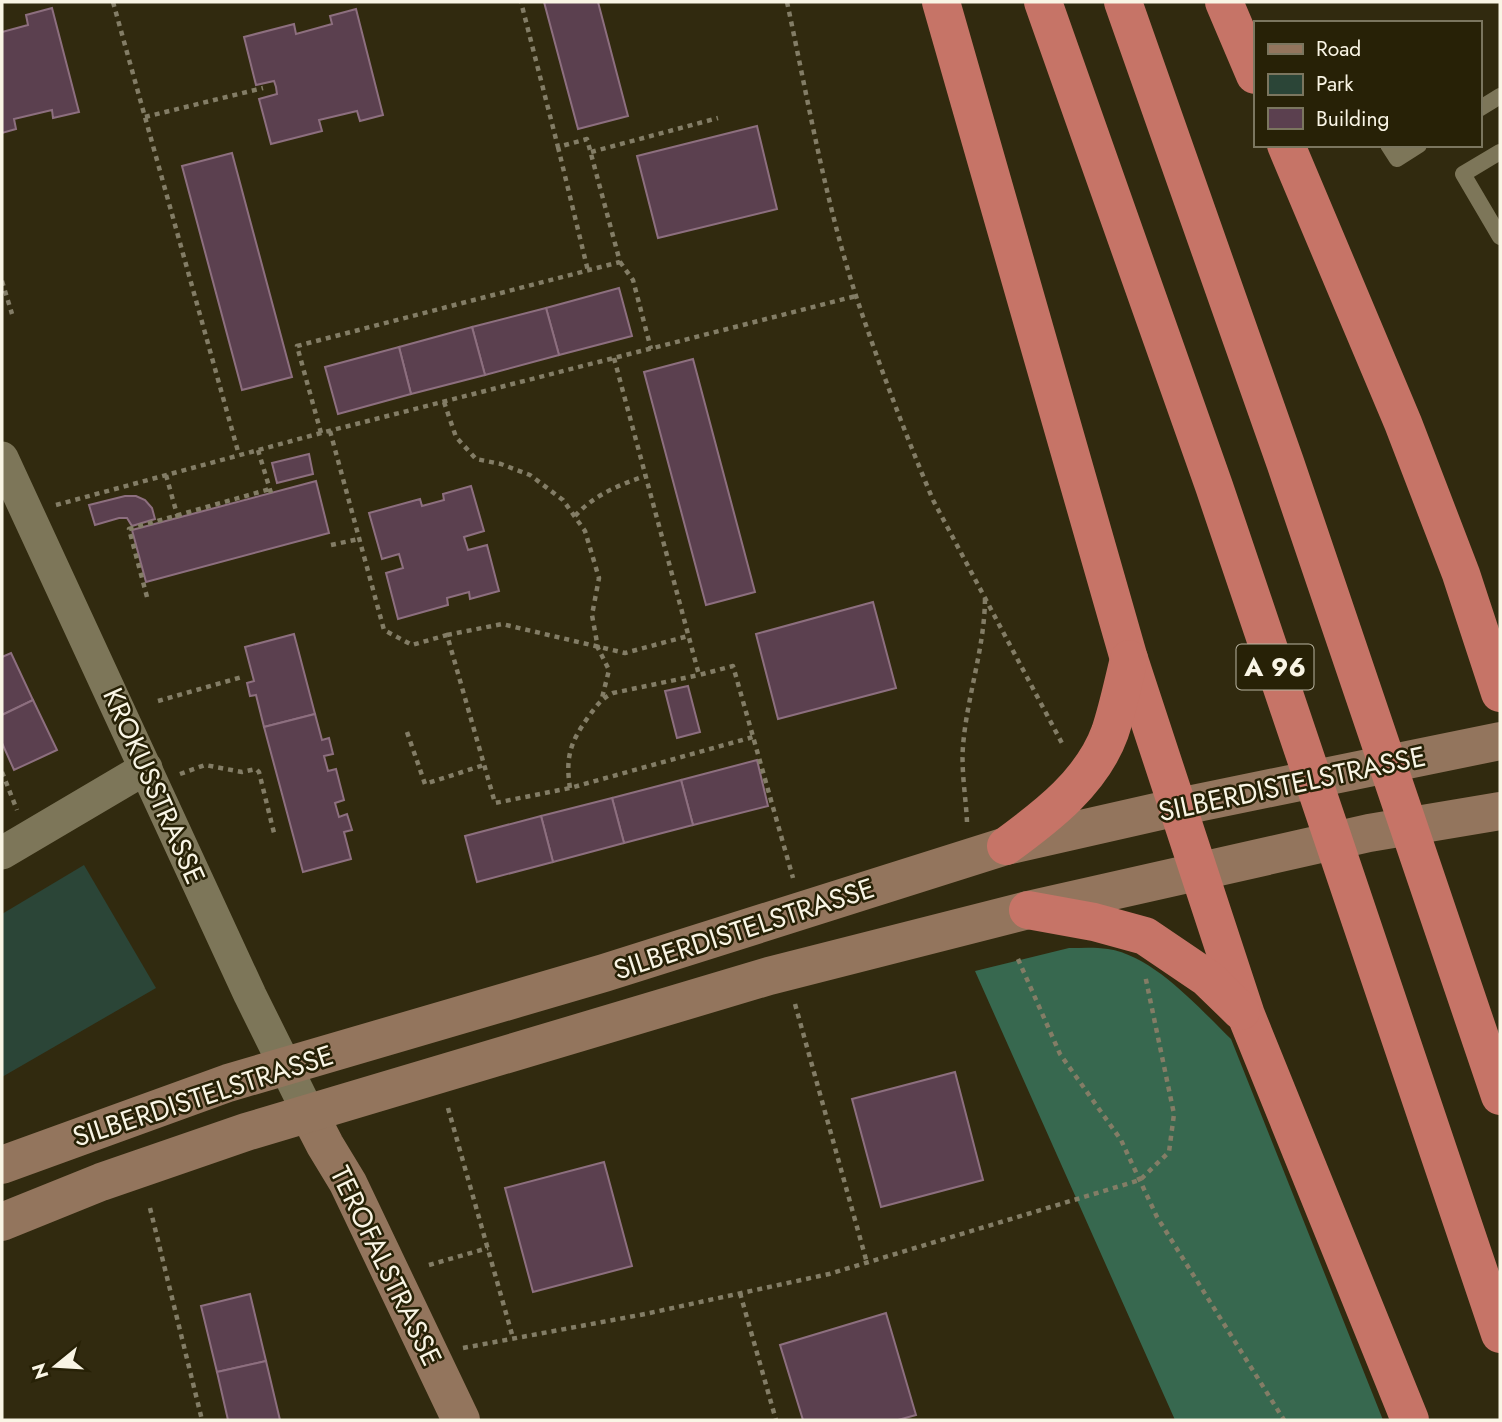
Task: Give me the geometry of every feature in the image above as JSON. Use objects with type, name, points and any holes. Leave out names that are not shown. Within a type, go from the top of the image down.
[{"type":"highway","points":[[941,2],[1129,659],[1246,1015],[1410,1420]]},
{"type":"highway","name":"A 96","points":[[1043,2],[1214,486],[1500,1334]]},
{"type":"highway","name":"A 96","points":[[1123,2],[1294,489],[1500,1096]]},
{"type":"highway","points":[[1224,2],[1254,73]]},
{"type":"highway","points":[[1287,147],[1403,423],[1461,574],[1500,693]]},
{"type":"highway","points":[[1461,574],[1500,613]]},
{"type":"highway","points":[[1006,846],[1050,814],[1086,775],[1109,734],[1129,659]]},
{"type":"highway","points":[[1028,910],[1094,922],[1145,936],[1208,978],[1246,1015]]},
{"type":"street","name":"KROKUSSTRASSE","points":[[2,458],[285,1067],[310,1114]]},
{"type":"street","name":"SILBERDISTELSTRASSE","points":[[2,1165],[228,1083],[604,973],[1006,846],[1178,807],[1500,741]]},
{"type":"street","points":[[15,845],[149,776]]},
{"type":"street","name":"SILBERDISTELSTRASSE","points":[[2,1222],[101,1182],[246,1132],[769,976],[1028,910],[1369,832],[1500,811]]},
{"type":"street","name":"TEROFALSTRASSE","points":[[310,1114],[348,1183],[461,1420]]},
{"type":"lane","points":[[1481,108],[1500,96]]},
{"type":"lane","points":[[1389,147],[1397,159],[1416,147]]},
{"type":"lane","points":[[1500,152],[1463,174],[1500,237]]},
{"type":"path","points":[[113,2],[239,455]]},
{"type":"path","points":[[521,2],[588,271]]},
{"type":"path","points":[[787,2],[831,204],[856,296],[933,500],[1068,755]]},
{"type":"path","points":[[145,117],[263,88]]},
{"type":"path","points":[[591,152],[718,118]]},
{"type":"path","points":[[558,147],[587,139],[620,262],[633,280],[651,349]]},
{"type":"path","points":[[321,433],[298,346],[620,262]]},
{"type":"path","points":[[2,281],[12,314]]},
{"type":"path","points":[[28,512],[258,449],[856,296]]},
{"type":"path","points":[[614,359],[699,675]]},
{"type":"path","points":[[444,402],[456,437],[476,459],[501,464],[530,475],[563,500],[585,531],[599,578],[592,615],[598,648],[609,670],[602,698],[571,742],[567,767],[569,788]]},
{"type":"path","points":[[330,431],[384,630],[412,645],[502,624],[625,653],[688,636]]},
{"type":"path","points":[[147,597],[129,529],[270,491],[258,449]]},
{"type":"path","points":[[166,475],[177,516]]},
{"type":"path","points":[[575,516],[583,507],[607,491],[645,476]]},
{"type":"path","points":[[331,545],[359,538]]},
{"type":"path","points":[[967,822],[963,748],[976,660],[985,623],[985,596]]},
{"type":"path","points":[[447,635],[495,803],[569,788],[753,737]]},
{"type":"path","points":[[602,698],[613,693],[733,666],[803,910]]},
{"type":"path","points":[[158,701],[242,677]]},
{"type":"path","points":[[407,732],[425,783],[484,765]]},
{"type":"path","points":[[149,776],[205,765],[242,772],[256,769],[260,772],[275,837]]},
{"type":"path","points":[[2,772],[15,845]]},
{"type":"path","points":[[433,1360],[467,1347],[645,1314],[829,1274],[1140,1180],[1168,1152],[1174,1114],[1142,961],[1145,936]]},
{"type":"path","points":[[1018,959],[1060,1054],[1121,1140],[1157,1217],[1284,1420]]},
{"type":"path","points":[[794,1002],[867,1263]]},
{"type":"path","points":[[448,1108],[513,1338]]},
{"type":"path","points":[[150,1208],[202,1420]]},
{"type":"path","points":[[429,1265],[488,1248]]},
{"type":"path","points":[[740,1293],[776,1420]]},
{"type":"green space","points":[[84,865],[156,988],[2,1077],[2,914]]},
{"type":"green space","points":[[1069,948],[1108,949],[1142,962],[1175,985],[1231,1039],[1383,1420],[1175,1420],[975,971]]},
{"type":"building","points":[[544,2],[598,2],[628,116],[578,129]]},
{"type":"building","points":[[52,8],[79,112],[53,118],[52,110],[14,119],[16,129],[2,133],[2,32],[28,25],[26,15]]},
{"type":"building","points":[[356,9],[383,115],[360,121],[357,111],[319,120],[322,131],[271,144],[259,99],[277,94],[276,87],[274,81],[256,85],[244,37],[294,24],[296,34],[332,24],[330,16]]},
{"type":"building","points":[[757,126],[777,209],[658,238],[637,156]]},
{"type":"building","points":[[232,153],[292,377],[242,390],[182,166]]},
{"type":"building","points":[[619,288],[632,336],[559,355],[546,308]]},
{"type":"building","points":[[546,308],[559,355],[485,375],[472,327]]},
{"type":"building","points":[[472,327],[485,375],[411,394],[399,347]]},
{"type":"building","points":[[399,347],[411,394],[338,414],[325,367]]},
{"type":"building","points":[[693,359],[755,592],[706,605],[644,372]]},
{"type":"building","points":[[309,454],[313,474],[277,483],[272,463]]},
{"type":"building","points":[[316,481],[329,533],[146,582],[132,530]]},
{"type":"building","points":[[471,486],[484,531],[464,537],[468,550],[487,545],[499,591],[470,599],[469,592],[447,598],[448,605],[398,619],[386,573],[403,568],[399,554],[382,559],[369,513],[420,499],[422,506],[444,500],[443,494]]},
{"type":"building","points":[[136,496],[145,500],[152,508],[155,519],[132,526],[127,518],[95,525],[89,505]]},
{"type":"building","points":[[873,602],[896,688],[778,719],[756,634]]},
{"type":"building","points":[[294,634],[315,714],[264,727],[256,695],[250,696],[247,683],[254,681],[245,647]]},
{"type":"building","points":[[11,653],[33,700],[2,715],[2,657]]},
{"type":"building","points":[[688,686],[700,732],[677,738],[665,691]]},
{"type":"building","points":[[33,700],[57,750],[14,770],[2,743],[2,715]]},
{"type":"building","points":[[315,714],[322,740],[329,738],[333,754],[324,756],[328,771],[336,769],[344,800],[335,803],[339,817],[347,814],[352,830],[344,832],[351,859],[303,872],[264,727]]},
{"type":"building","points":[[757,760],[768,806],[693,825],[681,780]]},
{"type":"building","points":[[681,780],[693,825],[624,843],[612,798]]},
{"type":"building","points":[[612,798],[624,843],[553,862],[541,816]]},
{"type":"building","points":[[541,816],[553,862],[477,882],[465,836]]},
{"type":"building","points":[[955,1072],[983,1180],[881,1207],[852,1099]]},
{"type":"building","points":[[604,1162],[632,1266],[533,1292],[505,1188]]},
{"type":"building","points":[[250,1294],[266,1361],[217,1372],[201,1306]]},
{"type":"building","points":[[886,1313],[916,1415],[898,1420],[803,1420],[780,1345]]},
{"type":"building","points":[[266,1361],[280,1420],[228,1420],[217,1372]]}]
